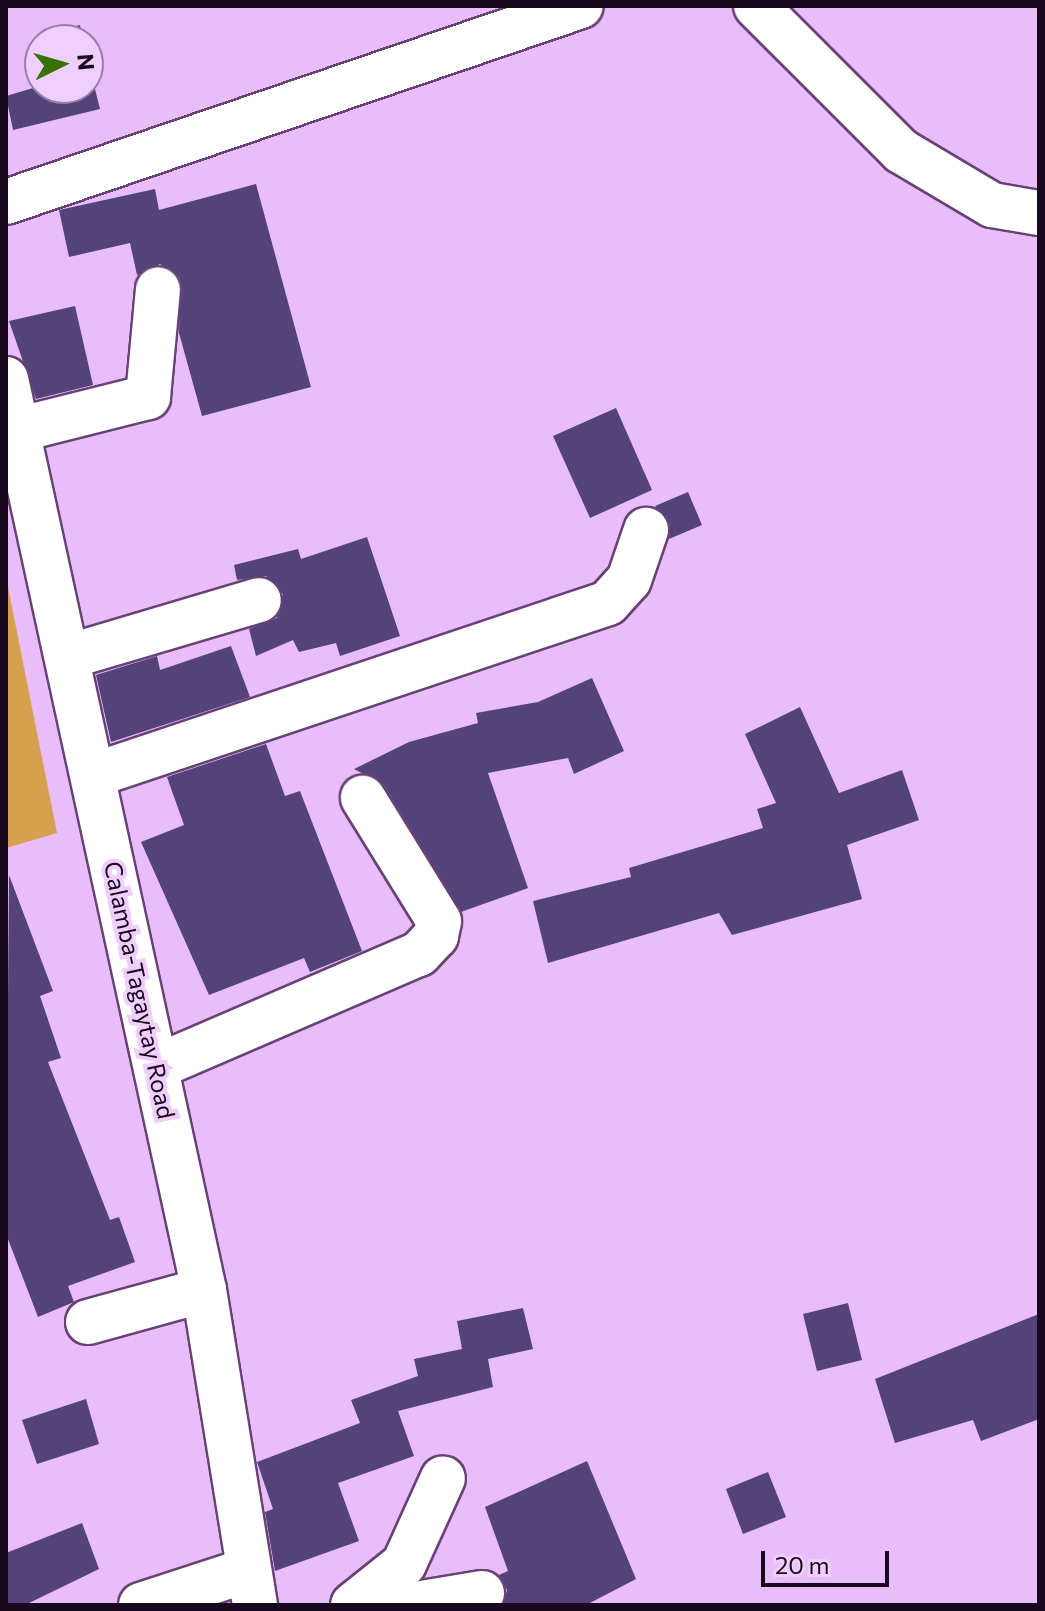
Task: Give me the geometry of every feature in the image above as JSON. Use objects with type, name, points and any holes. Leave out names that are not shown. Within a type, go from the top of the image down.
[{"type":"street","points":[[6,202],[581,6]]},
{"type":"street","points":[[756,6],[901,151],[992,205],[1039,213]]},
{"type":"street","points":[[17,430],[148,397],[158,289]]},
{"type":"street","name":"Calamba-Tagaytay Road","points":[[6,379],[204,1290],[251,1588]]},
{"type":"street","points":[[94,775],[608,603],[629,580],[646,530]]},
{"type":"street","points":[[67,657],[259,600]]},
{"type":"street","points":[[156,1067],[419,954],[436,936],[439,921],[363,798]]},
{"type":"street","points":[[88,1322],[204,1290]]},
{"type":"street","points":[[353,1605],[404,1564],[443,1478]]},
{"type":"street","points":[[141,1605],[251,1588]]},
{"type":"street","points":[[410,1605],[482,1593]]},
{"type":"shaded area","points":[[6,577],[57,833],[6,848]]},
{"type":"building","points":[[24,91],[24,104],[99,104],[100,109],[13,130],[6,96]]},
{"type":"building","points":[[256,184],[311,387],[202,416],[179,333],[180,278],[160,264],[137,275],[130,243],[69,257],[59,210],[155,189],[159,210]]},
{"type":"building","points":[[75,306],[93,385],[36,399],[9,321]]},
{"type":"building","points":[[616,408],[652,490],[590,518],[553,436]]},
{"type":"building","points":[[688,492],[702,525],[669,539],[670,524],[655,506]]},
{"type":"building","points":[[367,537],[400,636],[340,656],[336,643],[299,652],[293,640],[256,656],[249,629],[277,618],[283,594],[266,576],[237,580],[234,565],[298,549],[301,559]]},
{"type":"building","points":[[231,646],[250,697],[111,742],[96,675],[157,656],[160,670]]},
{"type":"building","points":[[592,678],[624,751],[574,774],[568,758],[488,773],[528,888],[461,912],[384,785],[354,769],[409,742],[478,723],[476,713],[538,702]]},
{"type":"building","points":[[800,707],[839,793],[902,770],[919,820],[847,845],[862,899],[732,935],[719,913],[548,963],[533,901],[631,877],[629,868],[763,828],[757,809],[776,803],[745,734]]},
{"type":"building","points":[[266,744],[285,796],[300,791],[362,951],[310,972],[304,958],[209,995],[141,842],[184,825],[167,777]]},
{"type":"building","points":[[9,875],[53,991],[40,996],[61,1058],[48,1062],[110,1220],[119,1217],[135,1262],[68,1286],[74,1302],[38,1317],[6,1234]]},
{"type":"building","points":[[848,1303],[862,1360],[817,1371],[803,1314]]},
{"type":"building","points":[[523,1308],[533,1349],[488,1359],[493,1387],[398,1411],[414,1456],[338,1483],[359,1541],[275,1571],[265,1512],[273,1509],[257,1462],[360,1423],[351,1400],[418,1376],[414,1359],[462,1349],[457,1321]]},
{"type":"building","points":[[1039,1314],[1039,1419],[981,1441],[973,1420],[895,1443],[875,1379]]},
{"type":"building","points":[[86,1399],[99,1444],[37,1464],[22,1420]]},
{"type":"building","points":[[587,1461],[636,1579],[586,1605],[503,1605],[507,1590],[499,1575],[508,1571],[485,1507]]},
{"type":"building","points":[[768,1472],[786,1517],[743,1534],[726,1489]]},
{"type":"building","points":[[82,1523],[99,1569],[25,1605],[6,1605],[6,1553]]}]
